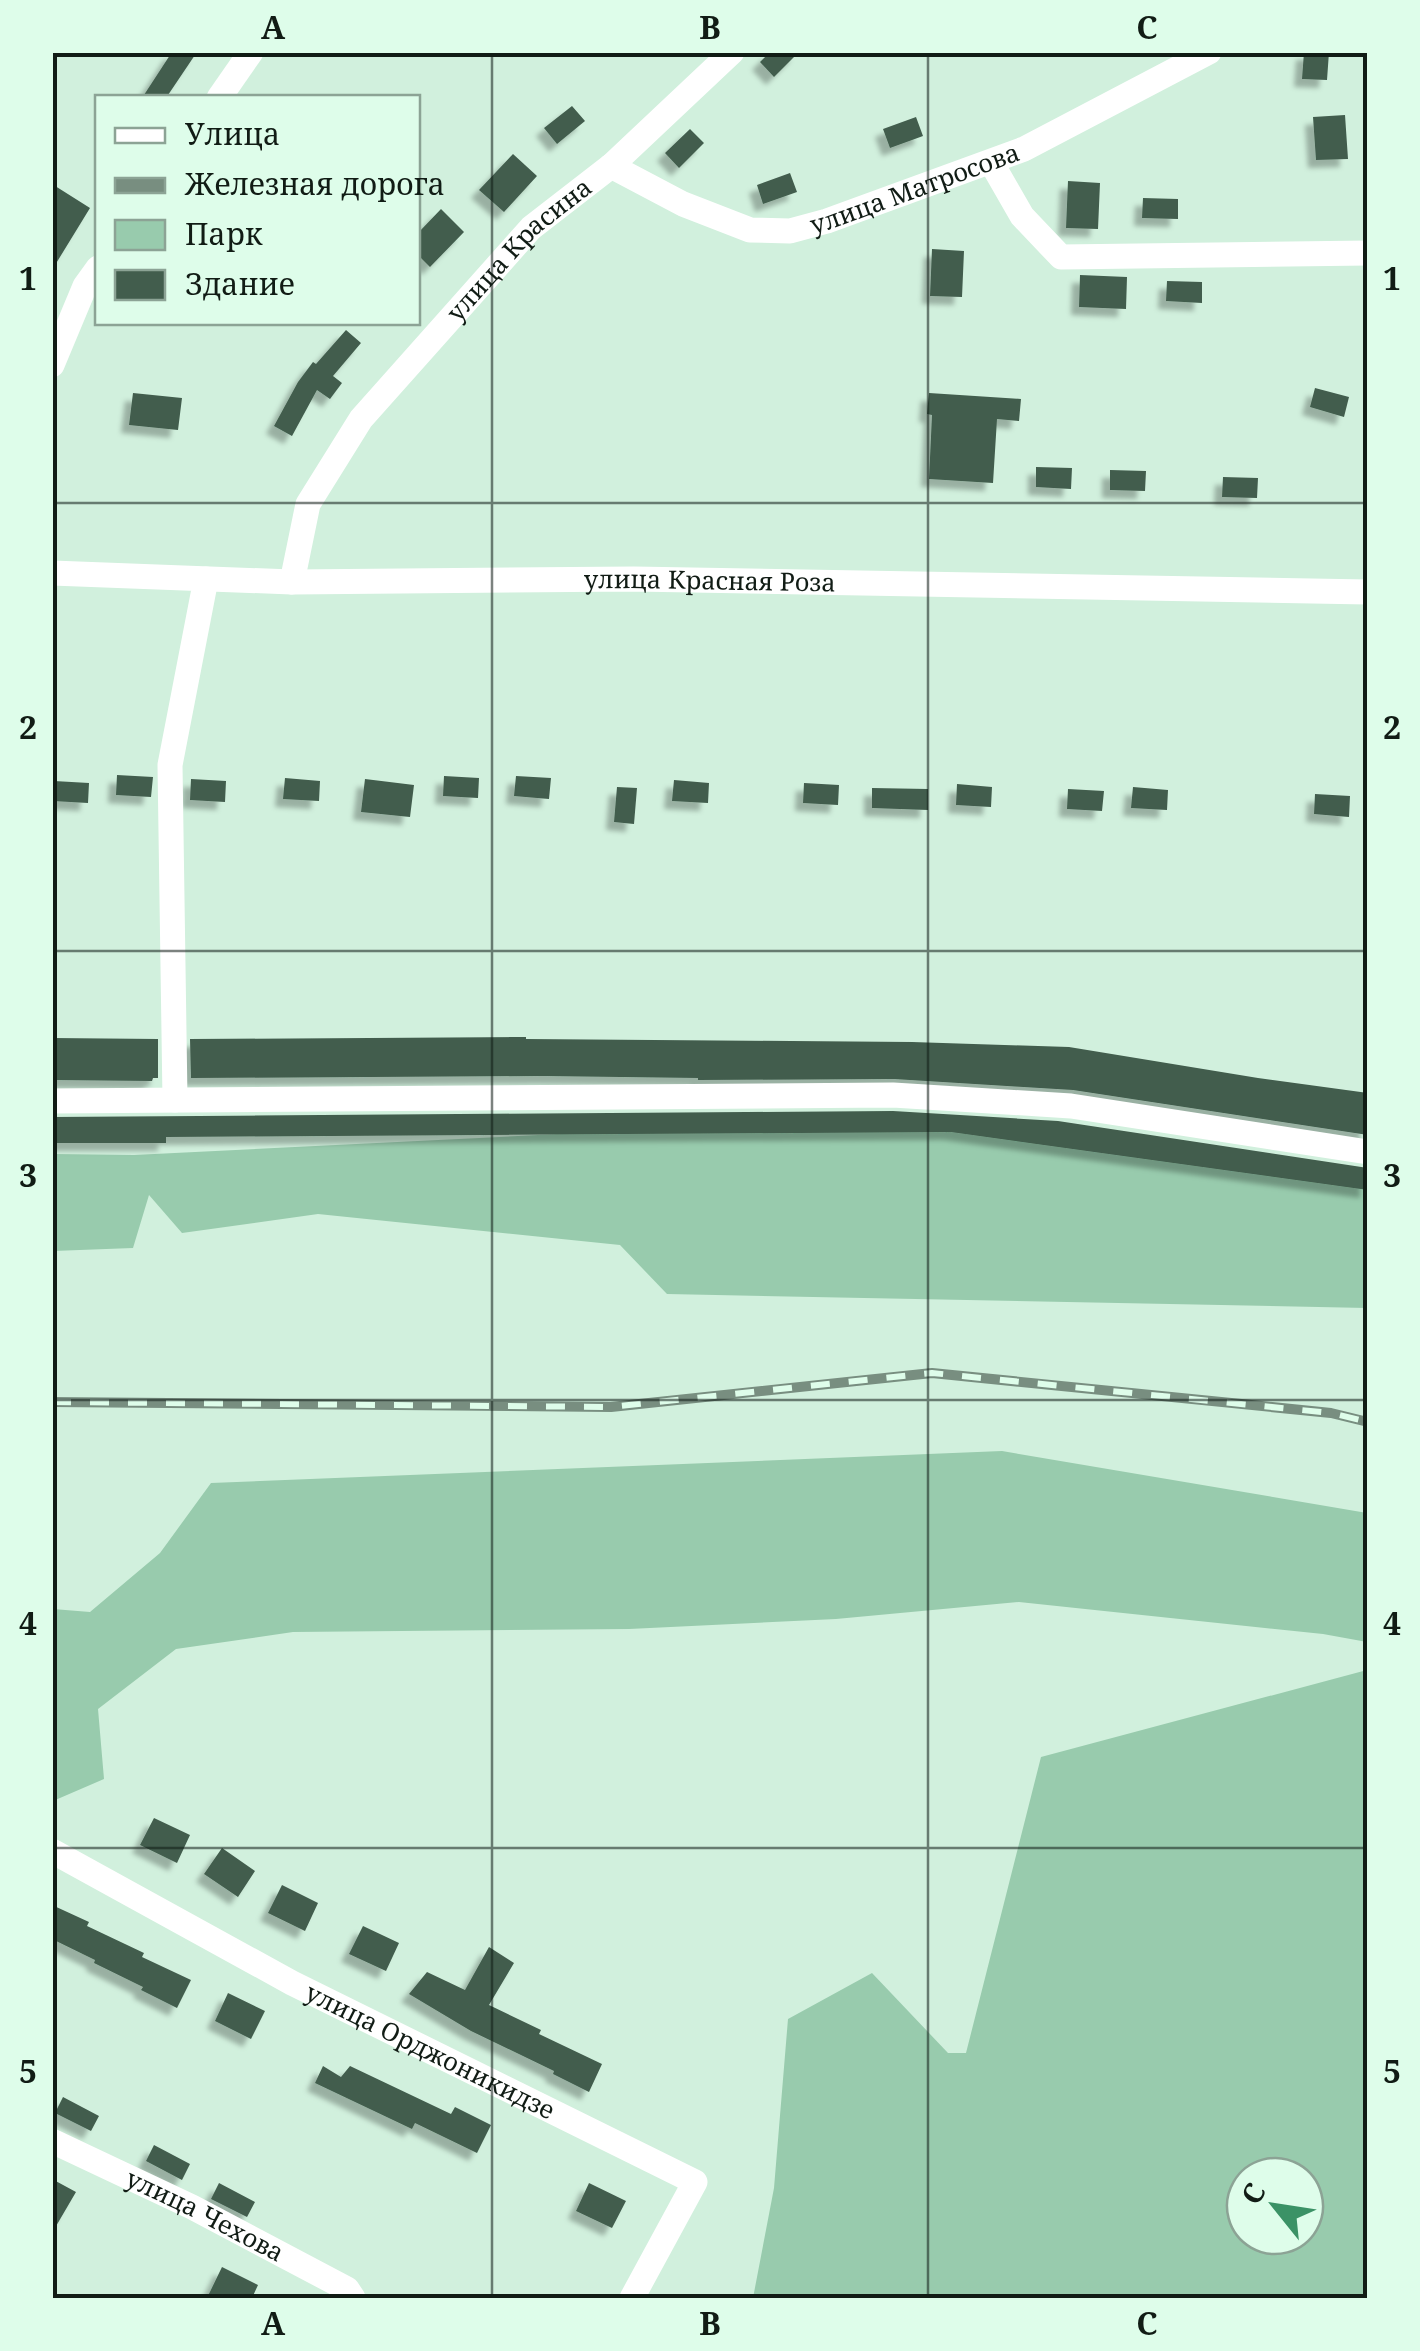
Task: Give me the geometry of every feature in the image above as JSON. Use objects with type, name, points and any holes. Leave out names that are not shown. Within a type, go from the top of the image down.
[{"type":"street","points":[[221,95],[251,52]]},
{"type":"street","name":"улица Красина","points":[[292,582],[308,504],[361,418],[531,228],[611,166],[732,52]]},
{"type":"street","name":"улица Матросова","points":[[611,166],[683,204],[750,230],[790,231],[828,222],[1024,149],[1209,52]]},
{"type":"street","points":[[990,162],[1022,216],[1061,258],[1368,253]]},
{"type":"street","points":[[52,366],[85,286],[95,272]]},
{"type":"street","name":"улица Красная Роза","points":[[52,573],[292,582],[634,578],[1367,590]]},
{"type":"street","points":[[175,1100],[170,766],[206,579]]},
{"type":"street","points":[[52,1101],[892,1095],[1071,1106],[1368,1152]]},
{"type":"street","name":"улица Орджоникидзе","points":[[52,1851],[292,1982],[695,2182],[632,2298]]},
{"type":"street","name":"улица Чехова","points":[[52,2141],[192,2207],[347,2289],[353,2298]]},
{"type":"green space","points":[[942,1115],[1367,1174],[1367,1308],[667,1294],[620,1245],[318,1214],[182,1233],[149,1195],[133,1248],[53,1251],[52,1154],[134,1155]]},
{"type":"green space","points":[[1002,1451],[1367,1513],[1367,1642],[1019,1602],[836,1619],[629,1629],[293,1632],[176,1649],[98,1709],[104,1779],[53,1801],[53,1609],[90,1612],[160,1553],[211,1483]]},
{"type":"green space","points":[[1367,1670],[1367,2298],[753,2298],[774,2188],[788,2019],[872,1973],[948,2053],[966,2053],[1041,1757]]},
{"type":"building","points":[[172,52],[197,52],[168,95],[144,95]]},
{"type":"building","points":[[770,52],[799,52],[774,77],[760,62]]},
{"type":"building","points":[[1304,52],[1329,52],[1327,80],[1302,79]]},
{"type":"building","points":[[572,106],[585,121],[557,144],[544,128]]},
{"type":"building","points":[[1345,115],[1348,159],[1316,160],[1313,117]]},
{"type":"building","points":[[916,117],[923,136],[890,148],[883,129]]},
{"type":"building","points":[[690,129],[704,143],[679,168],[665,153]]},
{"type":"building","points":[[513,154],[537,176],[504,212],[479,190]]},
{"type":"building","points":[[790,173],[797,192],[763,204],[757,185]]},
{"type":"building","points":[[1068,181],[1100,183],[1098,229],[1066,228]]},
{"type":"building","points":[[52,184],[90,208],[52,270]]},
{"type":"building","points":[[1143,198],[1178,199],[1178,219],[1142,218]]},
{"type":"building","points":[[441,209],[464,232],[430,267],[420,257],[420,231]]},
{"type":"building","points":[[932,249],[964,251],[962,297],[930,296]]},
{"type":"building","points":[[1080,275],[1127,277],[1126,309],[1079,307]]},
{"type":"building","points":[[1167,281],[1202,282],[1202,303],[1166,301]]},
{"type":"building","points":[[346,330],[361,343],[333,376],[342,383],[330,399],[317,390],[292,436],[274,426],[313,362],[316,364]]},
{"type":"building","points":[[1315,388],[1349,397],[1344,417],[1310,407]]},
{"type":"building","points":[[133,393],[182,398],[178,430],[129,425]]},
{"type":"building","points":[[929,393],[1021,399],[1019,421],[997,419],[993,483],[929,479]]},
{"type":"building","points":[[1036,467],[1072,468],[1071,489],[1036,487]]},
{"type":"building","points":[[1110,470],[1146,471],[1145,491],[1110,490]]},
{"type":"building","points":[[1223,477],[1258,478],[1257,498],[1222,497]]},
{"type":"building","points":[[117,775],[153,777],[151,797],[116,795]]},
{"type":"building","points":[[444,776],[479,778],[478,798],[443,796]]},
{"type":"building","points":[[516,776],[551,778],[549,799],[514,796]]},
{"type":"building","points":[[285,778],[320,781],[319,801],[283,799]]},
{"type":"building","points":[[191,779],[226,781],[225,802],[190,800]]},
{"type":"building","points":[[365,779],[414,785],[410,817],[361,812]]},
{"type":"building","points":[[674,780],[709,783],[708,803],[672,801]]},
{"type":"building","points":[[54,781],[89,783],[88,803],[53,801]]},
{"type":"building","points":[[804,783],[839,785],[838,805],[803,803]]},
{"type":"building","points":[[957,784],[992,787],[991,807],[956,805]]},
{"type":"building","points":[[617,787],[637,788],[634,824],[614,822]]},
{"type":"building","points":[[1133,787],[1168,790],[1167,810],[1131,808]]},
{"type":"building","points":[[872,788],[928,789],[928,810],[872,808]]},
{"type":"building","points":[[1068,789],[1104,791],[1102,811],[1067,809]]},
{"type":"building","points":[[1315,794],[1350,796],[1349,817],[1314,814]]},
{"type":"building","points":[[526,1037],[1069,1047],[1368,1093],[1368,1135],[1073,1090],[894,1079],[191,1078],[190,1039]]},
{"type":"building","points":[[52,1038],[158,1039],[158,1078],[52,1080]]},
{"type":"building","points":[[893,1111],[1058,1121],[1368,1168],[1368,1190],[951,1132],[166,1137],[166,1143],[52,1143],[52,1117]]},
{"type":"building","points":[[154,1818],[190,1835],[177,1863],[140,1845]]},
{"type":"building","points":[[222,1848],[255,1871],[238,1897],[204,1874]]},
{"type":"building","points":[[282,1885],[318,1903],[305,1931],[268,1913]]},
{"type":"building","points":[[52,1905],[144,1953],[142,1957],[191,1980],[177,2008],[52,1939]]},
{"type":"building","points":[[363,1926],[399,1943],[386,1971],[349,1954]]},
{"type":"building","points":[[489,1947],[514,1963],[489,2005],[602,2064],[589,2092],[409,1994],[427,1972],[465,1990]]},
{"type":"building","points":[[228,1993],[265,2011],[251,2039],[215,2021]]},
{"type":"building","points":[[323,2066],[341,2077],[350,2066],[451,2114],[455,2107],[491,2125],[477,2153],[415,2123],[412,2129],[315,2083]]},
{"type":"building","points":[[63,2097],[99,2116],[91,2131],[55,2113]]},
{"type":"building","points":[[154,2145],[190,2164],[182,2180],[146,2161]]},
{"type":"building","points":[[52,2179],[76,2192],[52,2233]]},
{"type":"building","points":[[219,2183],[255,2202],[247,2217],[211,2199]]},
{"type":"building","points":[[589,2183],[626,2201],[612,2228],[576,2211]]},
{"type":"building","points":[[222,2267],[258,2285],[252,2298],[207,2298]]},
{"type":"railway","points":[[52,1402],[611,1407],[932,1373],[1331,1413],[1368,1422]]}]
